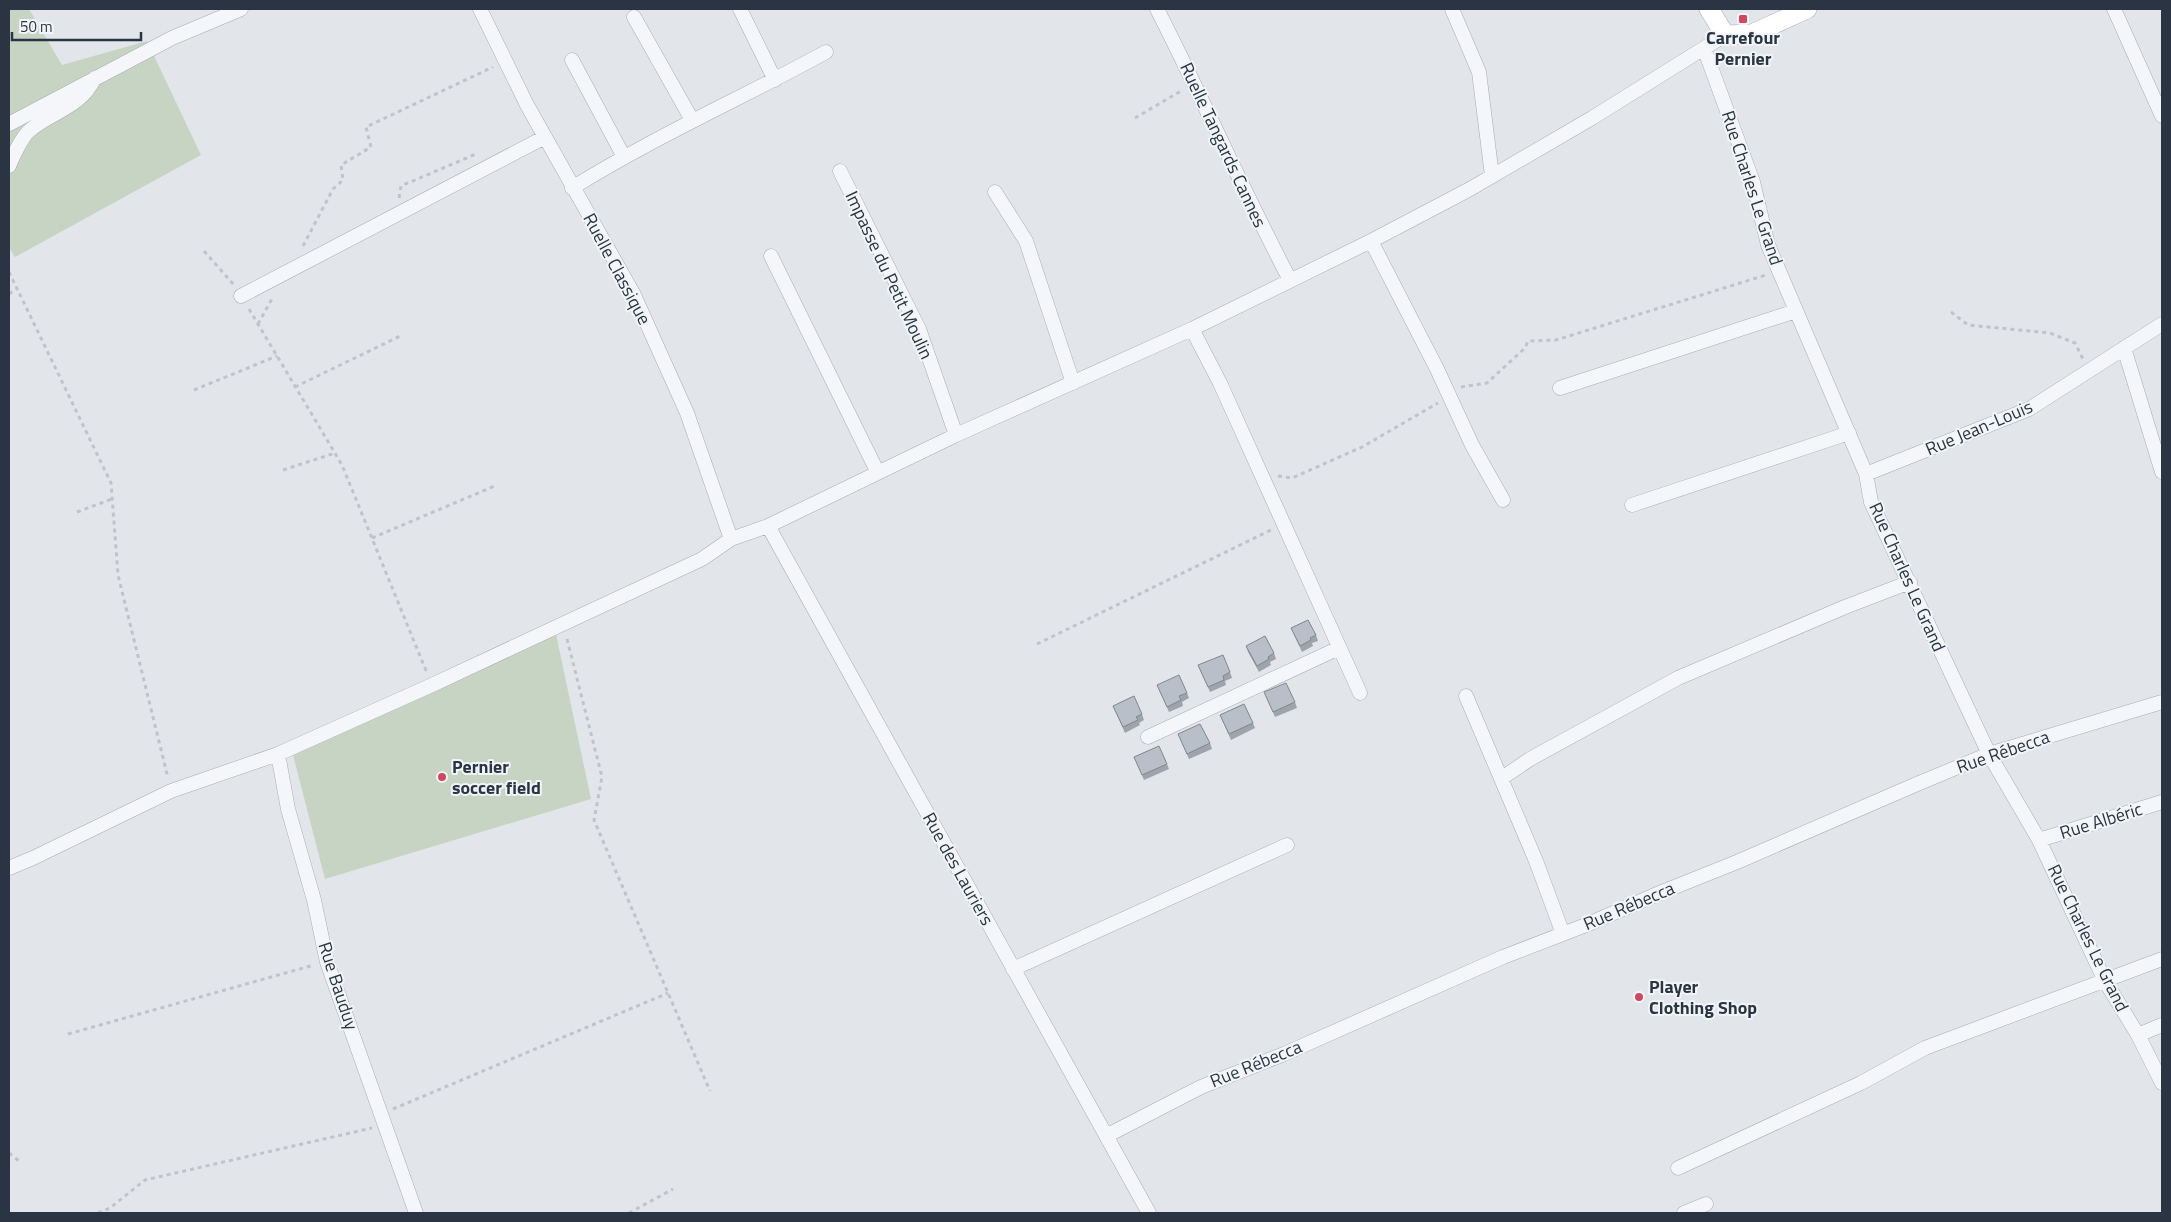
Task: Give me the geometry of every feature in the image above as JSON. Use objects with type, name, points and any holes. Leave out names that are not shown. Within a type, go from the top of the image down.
[{"type":"street","points":[[9,124],[172,38],[240,9]]},
{"type":"street","name":"Ruelle Classique","points":[[480,9],[504,61],[572,188],[634,295],[687,413],[731,539]]},
{"type":"street","points":[[740,9],[776,80]]},
{"type":"street","name":"Ruelle Tangards Cannes","points":[[1156,9],[1195,83],[1252,209],[1290,280]]},
{"type":"street","points":[[1452,9],[1479,72],[1492,176]]},
{"type":"street","points":[[1710,9],[1725,35]]},
{"type":"street","points":[[9,868],[171,791],[278,754],[432,685],[702,559],[731,539],[768,526],[956,436],[1192,329],[1371,241],[1492,176],[1592,118],[1725,35],[1752,34],[1807,9]]},
{"type":"street","points":[[2114,9],[2162,116]]},
{"type":"street","points":[[634,17],[692,120]]},
{"type":"street","name":"Rue Charles Le Grand","points":[[1704,48],[1753,182],[1768,246],[1866,474],[1871,502],[1989,754],[2040,840],[2105,981],[2138,1035],[2162,1083]]},
{"type":"street","points":[[572,188],[692,120],[776,80],[826,52]]},
{"type":"street","points":[[572,60],[624,157]]},
{"type":"street","points":[[9,166],[29,130],[65,109],[88,91],[96,77]]},
{"type":"street","points":[[241,296],[545,137]]},
{"type":"street","name":"Impasse du Petit Moulin","points":[[840,171],[919,329],[956,436]]},
{"type":"street","points":[[995,192],[1026,241],[1073,383]]},
{"type":"street","points":[[1371,241],[1448,393],[1472,445],[1503,500]]},
{"type":"street","points":[[771,256],[878,473]]},
{"type":"street","points":[[1560,388],[1796,311]]},
{"type":"street","name":"Rue Jean-Louis","points":[[1866,474],[2029,409],[2162,324]]},
{"type":"street","points":[[1192,329],[1220,383],[1282,524],[1360,693]]},
{"type":"street","points":[[2124,348],[2162,472]]},
{"type":"street","points":[[1632,505],[1849,433]]},
{"type":"street","name":"Rue des Lauriers","points":[[768,526],[1149,1213]]},
{"type":"street","points":[[1502,778],[1530,759],[1678,678],[1910,582]]},
{"type":"street","points":[[1148,737],[1339,648]]},
{"type":"street","points":[[1466,696],[1536,861],[1563,934]]},
{"type":"street","name":"Rue Rébecca","points":[[1106,1136],[1201,1087],[1284,1054],[1503,956],[1563,934],[1738,862],[1989,754],[2162,702]]},
{"type":"street","name":"Rue Bauduy","points":[[278,754],[288,809],[314,900],[327,962],[416,1213]]},
{"type":"street","name":"Rue Albéric","points":[[2040,840],[2162,802]]},
{"type":"street","points":[[1013,969],[1287,845]]},
{"type":"street","points":[[1678,1168],[1861,1082],[1925,1048],[2162,959]]},
{"type":"street","points":[[2138,1035],[2162,1025]]},
{"type":"street","points":[[1684,1213],[1706,1204]]},
{"type":"path","points":[[258,324],[333,189],[343,180],[341,165],[371,147],[366,127],[504,61]]},
{"type":"path","points":[[1134,118],[1195,83]]},
{"type":"path","points":[[204,251],[235,286],[342,465],[432,685]]},
{"type":"path","points":[[1260,473],[1292,478],[1362,447],[1434,407],[1457,387],[1487,383],[1525,348],[1528,341],[1556,340],[1779,271]]},
{"type":"path","points":[[9,272],[111,483],[118,575],[171,791]]},
{"type":"path","points":[[9,294],[18,288]]},
{"type":"path","points":[[1951,312],[1968,325],[2050,333],[2075,343],[2088,371]]},
{"type":"path","points":[[295,387],[402,335]]},
{"type":"path","points":[[194,390],[277,356]]},
{"type":"path","points":[[283,470],[335,453]]},
{"type":"path","points":[[372,538],[497,485]]},
{"type":"path","points":[[77,512],[112,499]]},
{"type":"path","points":[[1037,644],[1282,524]]},
{"type":"path","points":[[563,624],[602,777],[594,820],[710,1091]]},
{"type":"path","points":[[68,1034],[327,962]]},
{"type":"path","points":[[98,1213],[110,1208],[145,1180],[383,1120],[668,993]]},
{"type":"path","points":[[9,1153],[19,1161]]},
{"type":"path","points":[[629,1213],[673,1189]]},
{"type":"green space","points":[[9,9],[29,9],[62,65],[147,41],[201,155],[15,257],[9,248]]},
{"type":"green space","name":"Pernier soccer field","points":[[556,634],[591,799],[325,879],[293,755]]},
{"type":"building","points":[[1308,620],[1316,635],[1300,646],[1291,628]]},
{"type":"building","points":[[1265,636],[1274,653],[1268,657],[1269,659],[1257,666],[1246,646]]},
{"type":"building","points":[[1223,655],[1230,672],[1223,676],[1224,680],[1208,687],[1198,665]]},
{"type":"building","points":[[1179,675],[1187,693],[1179,696],[1181,700],[1167,707],[1157,685]]},
{"type":"building","points":[[1286,683],[1295,702],[1273,712],[1264,692]]},
{"type":"building","points":[[1134,696],[1142,714],[1136,717],[1138,720],[1123,727],[1113,706]]},
{"type":"building","points":[[1244,704],[1253,723],[1229,734],[1220,715]]},
{"type":"building","points":[[1200,724],[1210,743],[1187,754],[1178,734]]},
{"type":"building","points":[[1159,746],[1167,764],[1142,775],[1134,757]]},
{"type":"place","name":"Carrefour Pernier","points":[[1743,19]]},
{"type":"place","name":"Pernier soccer field","points":[[442,777]]},
{"type":"place","name":"Player Clothing Shop","points":[[1639,997]]}]
